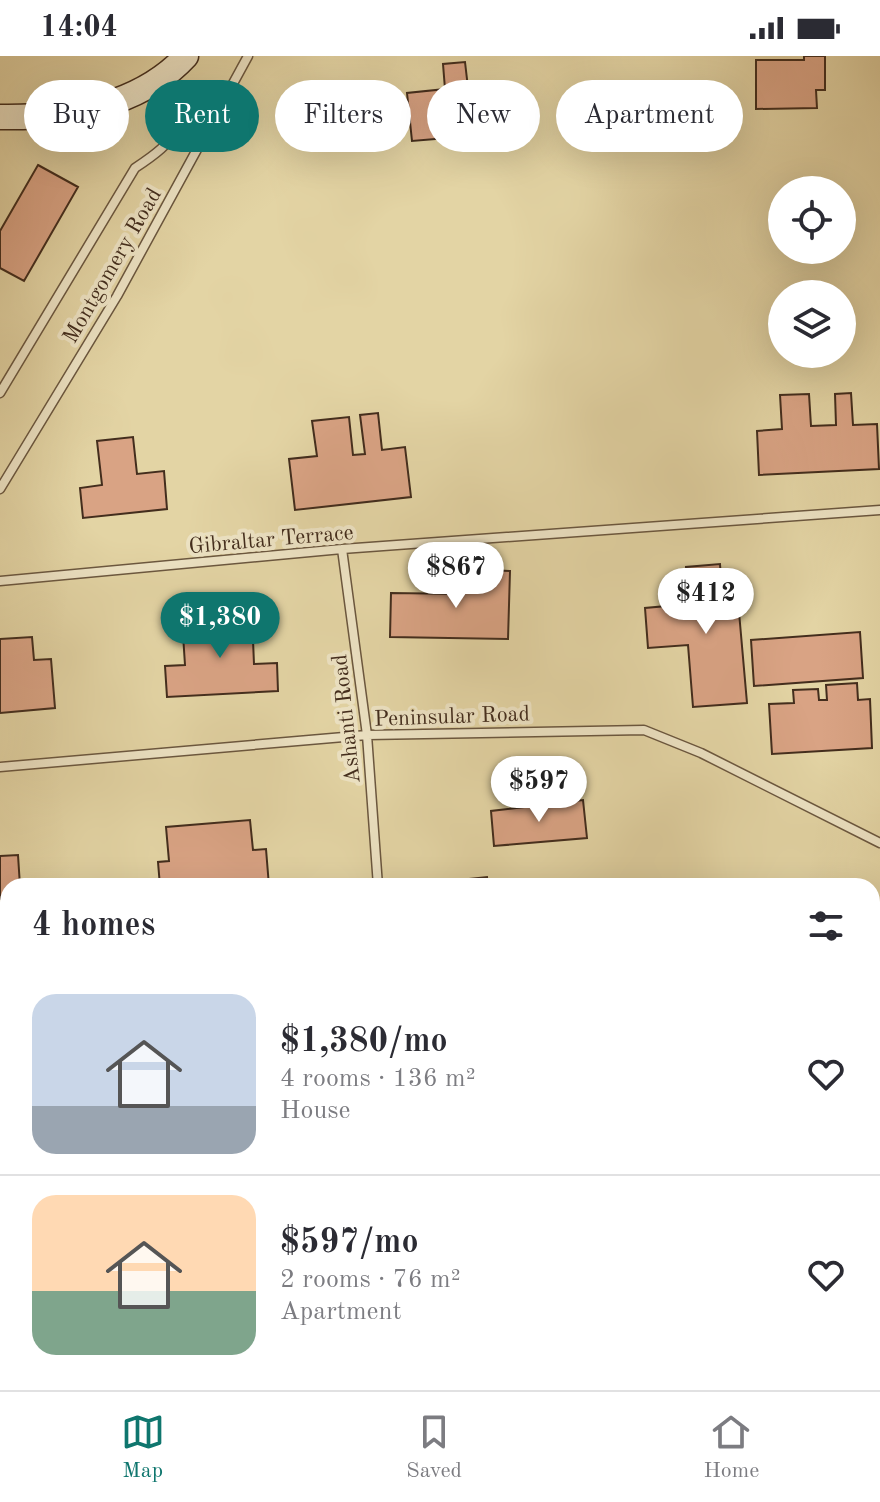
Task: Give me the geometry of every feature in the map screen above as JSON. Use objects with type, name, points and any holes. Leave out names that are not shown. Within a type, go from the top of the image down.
[{"type":"main road","points":[[0,117],[52,117],[81,112],[143,89],[186,56]]},
{"type":"lane","name":"Montgomery Road","points":[[0,489],[117,296],[248,56]]},
{"type":"lane","points":[[0,393],[135,168],[158,153],[174,133],[180,115],[178,101],[164,75]]},
{"type":"lane","name":"Gibraltar Terrace","points":[[0,581],[342,549],[880,510]]},
{"type":"lane","name":"Ashanti Road","points":[[342,549],[367,735],[377,878]]},
{"type":"lane","name":"Peninsular Road","points":[[0,767],[367,735],[644,730],[701,753],[880,843]]},
{"type":"building","points":[[804,56],[825,56],[825,90],[816,90],[817,108],[756,109],[756,60],[804,60]]},
{"type":"building","points":[[465,62],[467,80],[444,80],[443,64]]},
{"type":"building","points":[[427,91],[427,140],[412,141],[411,93]]},
{"type":"building","points":[[38,165],[78,187],[24,281],[0,268],[0,231]]},
{"type":"building","points":[[851,393],[853,425],[877,424],[879,469],[759,475],[757,431],[782,429],[780,395],[809,394],[811,426],[836,425],[835,394]]},
{"type":"building","points":[[378,413],[382,450],[405,447],[411,497],[295,510],[289,459],[317,456],[312,421],[349,417],[353,455],[365,454],[360,415]]},
{"type":"building","points":[[133,437],[137,474],[164,471],[167,509],[83,518],[80,488],[102,485],[97,441]]},
{"type":"building","points":[[720,564],[721,579],[736,578],[747,703],[693,707],[688,645],[648,648],[645,608],[689,604],[686,567]]},
{"type":"building","points":[[463,569],[510,571],[508,639],[390,637],[391,593],[463,594]]},
{"type":"building","points":[[252,616],[254,664],[277,663],[278,691],[167,697],[165,666],[185,665],[182,619]]},
{"type":"building","points":[[860,632],[863,678],[754,686],[751,640]]},
{"type":"building","points":[[32,637],[34,660],[51,659],[55,708],[0,713],[0,639]]},
{"type":"building","points":[[857,683],[858,700],[870,699],[872,748],[772,754],[769,704],[794,703],[793,690],[818,689],[819,700],[827,700],[826,685]]},
{"type":"building","points":[[583,800],[587,838],[494,846],[491,811]]},
{"type":"building","points":[[250,820],[253,850],[266,849],[268,878],[159,878],[158,862],[169,861],[166,827]]},
{"type":"building","points":[[18,855],[19,878],[0,878],[0,856]]}]
